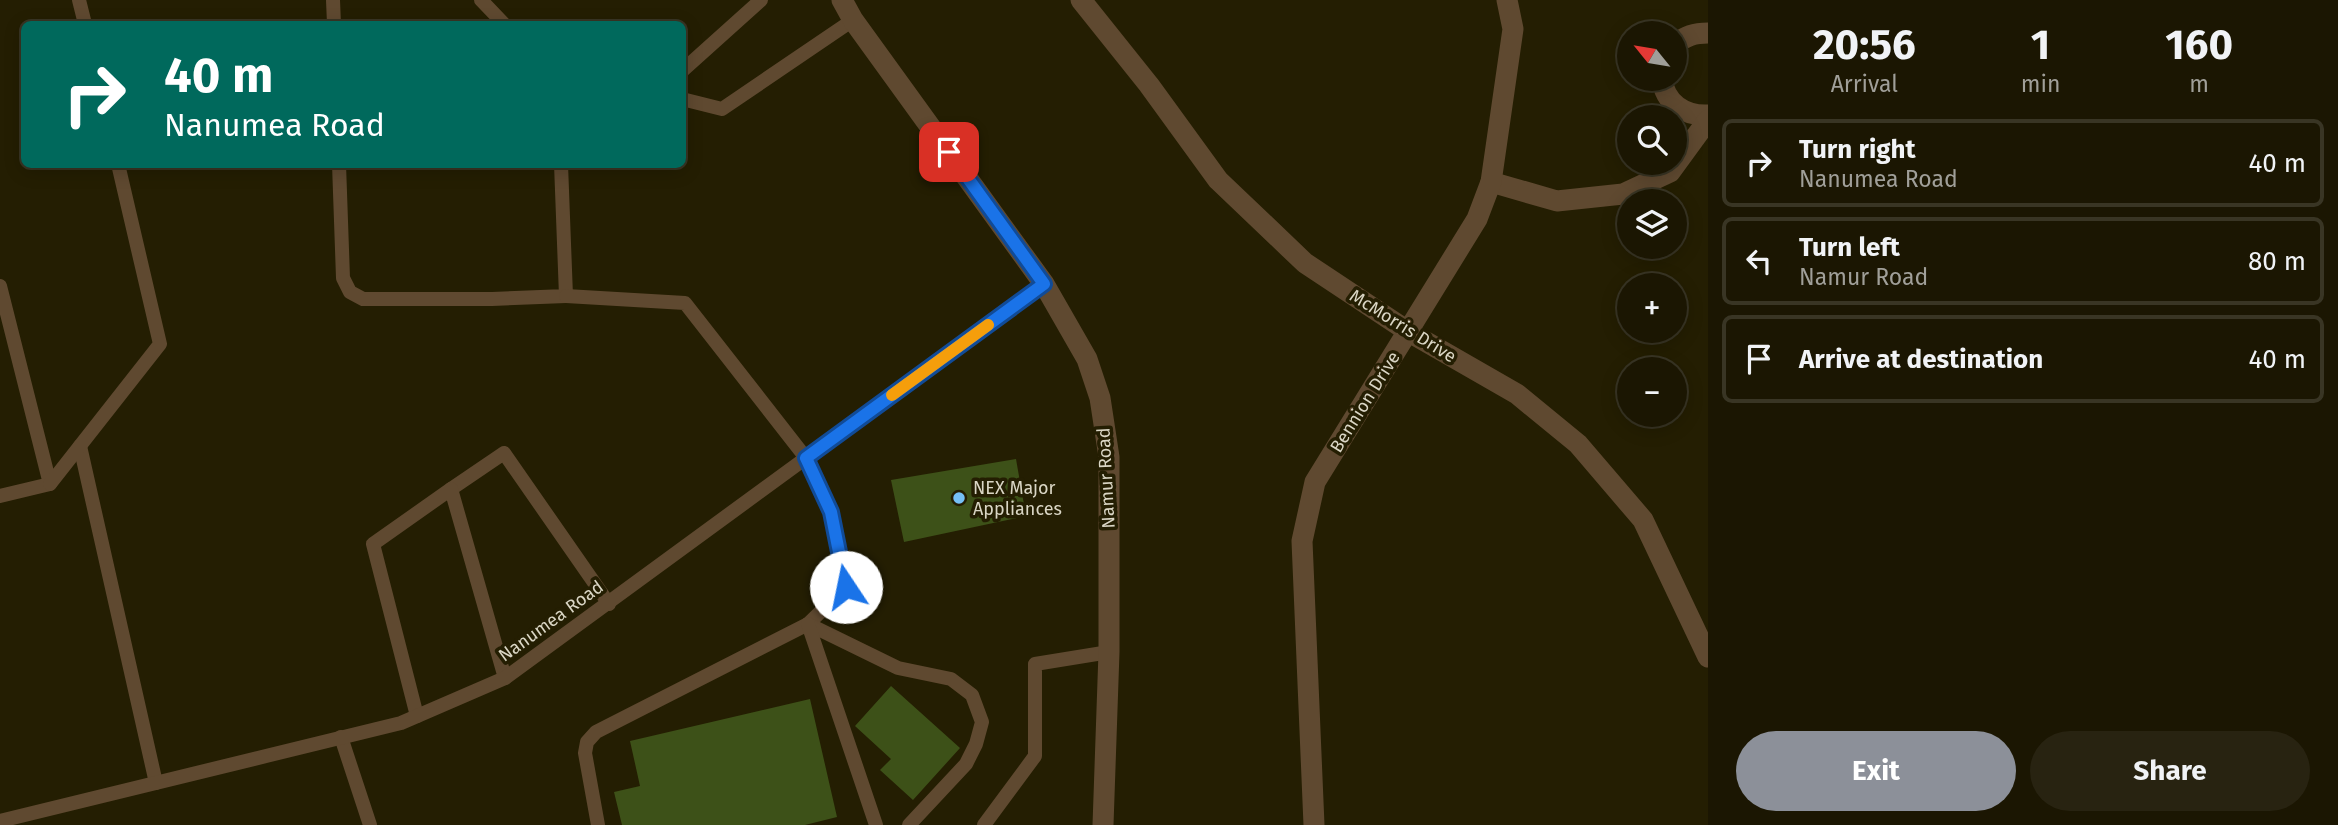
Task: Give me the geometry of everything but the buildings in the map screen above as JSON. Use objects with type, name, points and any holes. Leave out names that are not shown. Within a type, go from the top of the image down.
[{"type":"street","name":"Namur Road","points":[[842,0],[853,20],[1044,284],[1087,359],[1100,398],[1109,457],[1109,652],[1103,825]]},
{"type":"street","name":"McMorris Drive","points":[[1081,0],[1149,85],[1218,180],[1305,263],[1409,332],[1517,394],[1578,444],[1643,520],[1708,657]]},
{"type":"street","name":"Bennion Drive","points":[[1314,825],[1302,541],[1315,482],[1477,219],[1491,182],[1513,29],[1507,0]]},
{"type":"street","points":[[1687,36],[1708,33]]},
{"type":"street","points":[[1491,182],[1557,201],[1623,194],[1670,172],[1708,117],[1686,112],[1675,105],[1666,91]]},
{"type":"lane","points":[[79,0],[84,21]]},
{"type":"lane","points":[[333,0],[334,21]]},
{"type":"lane","points":[[481,0],[501,21]]},
{"type":"lane","points":[[686,67],[761,0]]},
{"type":"lane","points":[[686,100],[722,109],[853,20]]},
{"type":"lane","points":[[0,496],[50,484],[160,344],[119,168]]},
{"type":"lane","points":[[339,168],[343,278],[350,292],[363,299],[566,296],[685,303],[806,458],[831,512],[846,587],[808,624],[596,732],[587,742],[585,753],[598,825]]},
{"type":"lane","points":[[561,168],[566,296]]},
{"type":"lane","name":"Nanumea Road","points":[[0,821],[401,723],[505,678],[610,604],[1044,284]]},
{"type":"lane","points":[[0,286],[50,484]]},
{"type":"lane","points":[[80,446],[156,783]]},
{"type":"lane","points":[[417,716],[373,544],[504,453],[610,604]]},
{"type":"lane","points":[[451,489],[505,678]]},
{"type":"lane","points":[[808,624],[876,825]]},
{"type":"lane","points":[[808,624],[898,667],[951,679],[972,695],[982,722],[976,744],[966,764],[909,825]]},
{"type":"lane","points":[[984,825],[1035,756],[1035,664],[1109,652]]},
{"type":"lane","points":[[341,737],[369,825]]},
{"type":"slow traffic","points":[[892,395],[988,325]]},
{"type":"place","name":"NEX Major Appliances","points":[[959,498]]},
{"type":"route","points":[[846,587],[831,512],[806,458],[1044,284],[949,152]]}]
